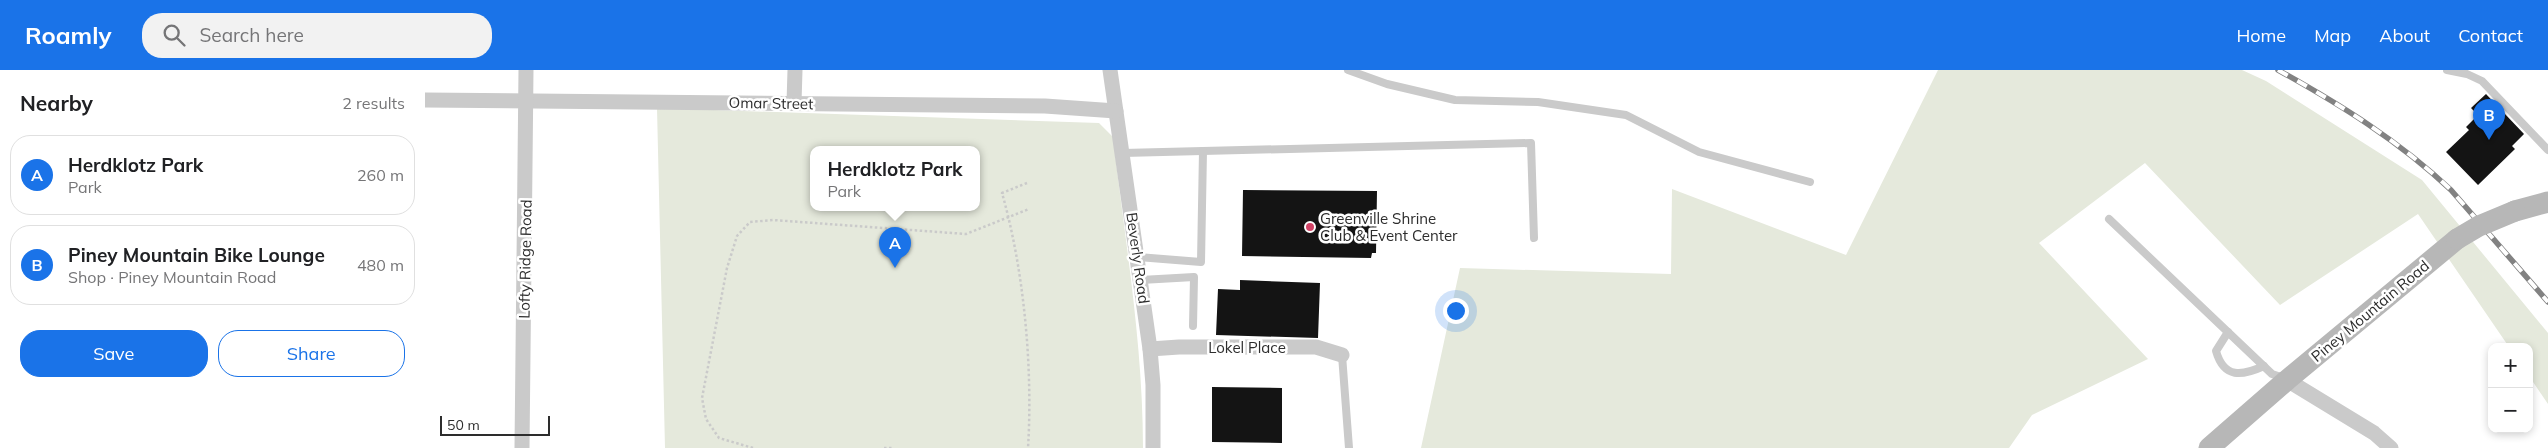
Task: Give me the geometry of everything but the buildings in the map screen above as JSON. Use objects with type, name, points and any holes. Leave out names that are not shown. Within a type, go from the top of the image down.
[{"type":"street","name":"Lofty Ridge Road","points":[[522,448],[526,70]]},
{"type":"street","points":[[794,103],[795,70]]},
{"type":"street","name":"Beverly Road","points":[[1110,70],[1150,349],[1153,385],[1153,448]]},
{"type":"street","name":"Omar Street","points":[[425,100],[1045,106],[1116,111]]},
{"type":"street","name":"Piney Mountain Road","points":[[2209,448],[2287,380],[2457,239],[2515,211],[2548,202]]},
{"type":"street","name":"Lokel Place","points":[[1150,349],[1316,347],[1342,355]]},
{"type":"street","points":[[2287,380],[2373,433],[2391,448]]},
{"type":"lane","points":[[1348,70],[1387,84],[1455,100],[1538,102],[1626,115],[1699,152],[1810,182]]},
{"type":"lane","points":[[2447,70],[2467,74],[2482,81],[2548,150]]},
{"type":"lane","points":[[1123,153],[1531,143],[1534,238]]},
{"type":"lane","points":[[1138,257],[1201,262],[1203,151]]},
{"type":"lane","points":[[2109,218],[2272,374],[2287,380]]},
{"type":"lane","points":[[1141,280],[1194,277],[1193,326]]},
{"type":"lane","points":[[2228,332],[2216,351],[2222,365],[2229,371],[2239,374],[2264,366]]},
{"type":"lane","points":[[1342,355],[1349,448]]},
{"type":"path","points":[[1027,182],[1002,193],[1009,217],[1019,276],[1027,351],[1030,414],[1028,448]]},
{"type":"path","points":[[753,448],[719,438],[706,419],[702,398],[727,268],[737,236],[750,222],[773,220],[966,234],[1029,209]]},
{"type":"path","points":[[884,448],[892,448]]},
{"type":"shaded area","points":[[1938,70],[2242,70],[2266,81],[2422,180],[2548,333],[2548,404],[2533,382],[2533,343],[2506,343],[2418,214],[2280,305],[2145,163],[2039,243],[2148,359],[2032,415],[2009,448],[1421,448],[1460,268],[1671,274],[1672,189],[1846,255]]},
{"type":"shaded area","points":[[657,108],[1099,123],[1113,137],[1137,331],[1143,448],[665,448]]},
{"type":"railway","points":[[2278,70],[2369,125],[2431,172],[2451,190],[2548,302]]},
{"type":"place","name":"Piney Mountain Bike Lounge","points":[[2489,140]]},
{"type":"place","name":"Greenville Shrine Club & Event Center","points":[[1310,227]]},
{"type":"place","name":"Herdklotz Park","points":[[895,268]]}]
